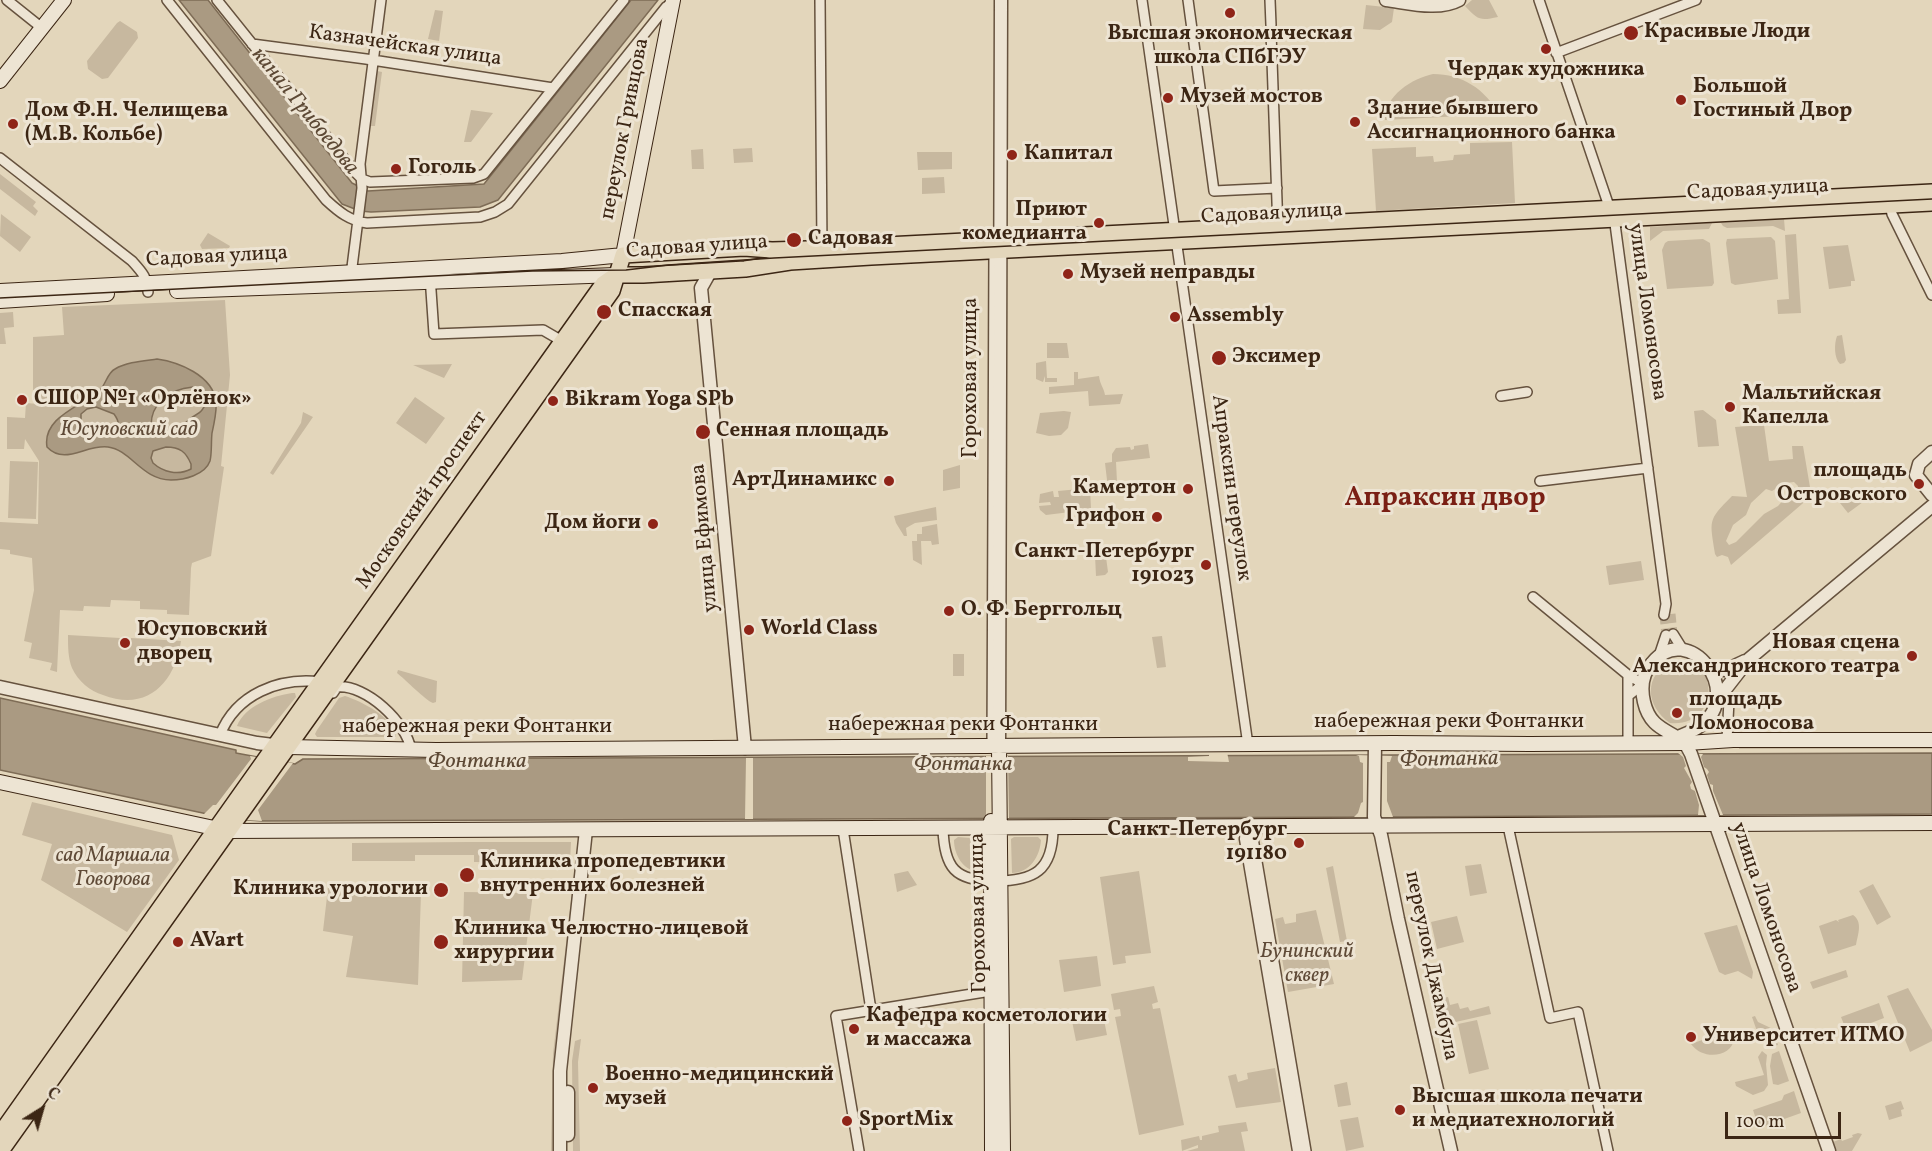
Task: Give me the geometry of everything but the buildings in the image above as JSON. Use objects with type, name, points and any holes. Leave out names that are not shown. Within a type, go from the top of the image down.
[{"type":"main road","points":[[0,81],[64,0]]},
{"type":"main road","name":"переулок Гривцова","points":[[619,265],[629,229],[674,1]]},
{"type":"main road","name":"Садовая улица","points":[[1888,200],[1932,192]]},
{"type":"main road","name":"Садовая улица","points":[[0,291],[148,287],[430,274],[562,261],[686,273],[710,272],[745,270],[790,262],[998,245],[1888,200],[1932,203]]},
{"type":"main road","points":[[629,229],[638,246],[645,249],[661,248],[670,251]]},
{"type":"main road","name":"Садовая улица","points":[[619,265],[651,252],[744,248],[772,250],[998,245]]},
{"type":"main road","points":[[568,275],[619,265]]},
{"type":"main road","name":"Московский проспект","points":[[279,751],[321,682],[562,341],[619,265]]},
{"type":"main road","name":"Московский проспект","points":[[279,751],[304,724],[612,291],[619,265]]},
{"type":"main road","name":"Садовая улица","points":[[430,274],[568,275]]},
{"type":"main road","points":[[568,275],[582,279],[591,285],[593,298]]},
{"type":"main road","name":"Садовая улица","points":[[0,301],[148,287]]},
{"type":"main road","name":"набережная реки Фонтанки","points":[[279,751],[745,748],[996,751],[1248,745],[1375,750],[1628,743],[1686,745],[1727,740],[1932,740]]},
{"type":"main road","points":[[0,1134],[279,751]]},
{"type":"main road","name":"Гороховая улица","points":[[996,751],[997,990],[1003,1151]]},
{"type":"main road","points":[[0,782],[225,825],[590,830],[943,828],[996,823],[1053,828],[1247,826],[1376,821],[1508,826],[1713,819],[1932,823]]},
{"type":"main road","points":[[1,1151],[225,825]]},
{"type":"main road","name":"Гороховая улица","points":[[992,1151],[997,990]]},
{"type":"street","points":[[7,0],[42,28]]},
{"type":"street","points":[[0,90],[71,0]]},
{"type":"street","points":[[167,0],[326,200],[341,214],[367,224],[480,217],[508,204],[666,7],[674,1]]},
{"type":"street","points":[[217,0],[362,184]]},
{"type":"street","points":[[350,278],[362,184],[360,170],[381,0]]},
{"type":"street","points":[[362,184],[473,178],[484,174],[624,0]]},
{"type":"street","points":[[820,0],[822,248]]},
{"type":"street","name":"Гороховая улица","points":[[996,751],[999,0]]},
{"type":"street","name":"Апраксин переулок","points":[[1142,0],[1248,745]]},
{"type":"street","points":[[1188,0],[1214,191],[1277,188]]},
{"type":"street","points":[[1270,0],[1278,231]]},
{"type":"street","points":[[1386,0],[1434,5],[1450,4],[1459,0]]},
{"type":"street","name":"улица Ломоносова","points":[[1539,0],[1611,214],[1667,615]]},
{"type":"street","points":[[1557,53],[1696,0]]},
{"type":"street","name":"Казначейская улица","points":[[252,44],[553,88]]},
{"type":"street","points":[[0,158],[132,261],[144,275],[148,287]]},
{"type":"street","points":[[1888,200],[1932,295]]},
{"type":"street","points":[[686,273],[694,278],[701,288],[710,272]]},
{"type":"street","points":[[430,274],[434,334],[543,330],[562,341]]},
{"type":"street","name":"улица Ефимова","points":[[701,288],[745,748]]},
{"type":"street","points":[[1501,396],[1527,392]]},
{"type":"street","points":[[1932,452],[1919,464],[1916,475],[1932,495]]},
{"type":"street","points":[[1540,481],[1648,468]]},
{"type":"street","points":[[1683,650],[1670,635],[1659,656],[1647,669],[1643,684],[1644,702],[1649,716],[1658,728],[1686,745],[1706,721],[1720,697],[1749,659],[1932,506]]},
{"type":"street","points":[[1533,597],[1643,684]]},
{"type":"street","points":[[1659,656],[1671,650],[1683,650],[1699,657],[1710,669],[1720,697]]},
{"type":"street","points":[[1710,669],[1726,670],[1749,659]]},
{"type":"street","points":[[1628,743],[1629,675]]},
{"type":"street","points":[[220,735],[228,719],[239,706],[261,691],[282,682],[321,682]]},
{"type":"street","points":[[1628,696],[1643,684]]},
{"type":"street","name":"набережная реки Фонтанки","points":[[0,687],[220,735],[279,751]]},
{"type":"street","points":[[304,724],[321,709],[337,687],[344,687],[363,694],[387,711],[403,729],[411,750]]},
{"type":"street","points":[[1720,697],[1729,700],[1727,740]]},
{"type":"street","name":"улица Ломоносова","points":[[1686,745],[1829,1151]]},
{"type":"street","name":"переулок Джамбула","points":[[1375,750],[1376,821],[1382,835],[1451,1151]]},
{"type":"street","points":[[1247,826],[1246,839],[1299,1151]]},
{"type":"street","points":[[1247,826],[1253,838],[1306,1151]]},
{"type":"street","points":[[1508,826],[1550,1018],[1578,1012],[1608,1151]]},
{"type":"street","points":[[943,828],[944,852],[955,871],[971,880],[996,881],[1022,880],[1038,872],[1050,850],[1053,828]]},
{"type":"street","points":[[843,829],[871,1010]]},
{"type":"street","points":[[560,1151],[560,1071],[590,830]]},
{"type":"street","points":[[569,1151],[568,1077],[590,830]]},
{"type":"street","points":[[859,1151],[836,1016],[997,990]]},
{"type":"green space","points":[[1472,0],[1489,0],[1498,17],[1483,19],[1476,17],[1465,6]]},
{"type":"green space","points":[[1366,5],[1394,8],[1392,22],[1380,30],[1363,29]]},
{"type":"green space","points":[[435,10],[443,11],[439,41],[428,39]]},
{"type":"green space","points":[[120,21],[137,32],[138,38],[108,78],[102,79],[88,69],[87,61]]},
{"type":"green space","points":[[377,71],[382,72],[375,126],[371,126]]},
{"type":"green space","points":[[1433,74],[1454,77],[1472,85],[1487,97],[1499,114],[1385,120],[1389,103],[1394,96],[1409,84]]},
{"type":"green space","points":[[471,110],[493,113],[471,142],[464,142]]},
{"type":"green space","points":[[1512,142],[1515,203],[1376,211],[1372,149],[1416,147],[1416,157],[1433,156],[1434,162],[1453,160],[1454,155],[1470,154],[1470,143]]},
{"type":"green space","points":[[752,148],[753,162],[734,163],[733,149]]},
{"type":"green space","points":[[703,149],[704,169],[692,169],[691,150]]},
{"type":"green space","points":[[917,152],[952,152],[952,169],[918,170]]},
{"type":"green space","points":[[0,174],[36,202],[33,206],[38,211],[35,216],[0,189]]},
{"type":"green space","points":[[944,177],[945,193],[922,194],[922,178]]},
{"type":"green space","points":[[1,214],[31,237],[20,252],[0,236]]},
{"type":"green space","points":[[1784,219],[1785,231],[1773,226],[1727,228],[1721,223]]},
{"type":"green space","points":[[1712,223],[1709,229],[1663,231],[1650,241],[1650,227]]},
{"type":"green space","points":[[208,233],[230,246],[229,248],[202,249],[200,245]]},
{"type":"green space","points":[[1796,234],[1801,313],[1778,314],[1777,300],[1789,299],[1785,235]]},
{"type":"green space","points":[[1771,237],[1775,241],[1778,279],[1735,285],[1731,283],[1727,239]]},
{"type":"green space","points":[[1703,239],[1710,243],[1714,283],[1712,286],[1667,289],[1662,250],[1665,243]]},
{"type":"green space","points":[[1848,245],[1855,281],[1851,281],[1851,286],[1829,289],[1823,247]]},
{"type":"green space","name":"Юсуповский сад","points":[[225,300],[230,375],[221,466],[224,467],[211,556],[192,563],[189,615],[167,614],[167,610],[140,609],[140,601],[111,600],[110,607],[84,606],[83,611],[60,610],[57,672],[50,670],[52,663],[29,658],[32,643],[24,641],[34,590],[32,558],[10,554],[10,550],[0,549],[0,522],[38,524],[39,461],[25,439],[24,449],[7,449],[7,417],[25,418],[26,403],[38,404],[39,390],[33,390],[33,337],[64,335],[62,307]]},
{"type":"green space","points":[[13,312],[14,327],[4,328],[6,344],[0,344],[0,313]]},
{"type":"green space","points":[[1842,335],[1846,360],[1840,364],[1835,347],[1837,336]]},
{"type":"green space","points":[[1047,343],[1067,343],[1069,358],[1047,358]]},
{"type":"green space","points":[[1046,361],[1047,378],[1057,378],[1057,382],[1045,382],[1045,376],[1043,382],[1036,379],[1036,363]]},
{"type":"green space","points":[[452,364],[444,378],[413,365]]},
{"type":"green space","points":[[1074,372],[1078,372],[1078,379],[1099,376],[1105,395],[1123,394],[1120,404],[1089,406],[1088,391],[1049,394],[1049,387],[1074,385]]},
{"type":"green space","points":[[415,397],[445,418],[426,444],[396,423]]},
{"type":"green space","points":[[1703,410],[1716,420],[1719,446],[1698,447],[1694,411]]},
{"type":"green space","points":[[303,412],[313,417],[273,475],[270,473],[301,423]]},
{"type":"green space","points":[[1071,412],[1068,428],[1061,435],[1049,436],[1036,433],[1040,413]]},
{"type":"green space","points":[[1764,425],[1769,461],[1793,459],[1792,446],[1803,446],[1811,493],[1809,498],[1731,565],[1728,557],[1722,555],[1717,557],[1715,554],[1712,522],[1714,516],[1732,496],[1747,497],[1735,427]],"holes":[[[1794,482],[1798,486],[1798,491],[1764,514],[1736,542],[1729,545],[1726,541],[1733,525],[1746,515],[1751,503],[1766,489],[1772,491],[1785,483]]]},
{"type":"green space","points":[[1148,444],[1150,458],[1116,462],[1117,482],[1109,483],[1105,463],[1112,462],[1112,454],[1116,448],[1130,447],[1131,450],[1134,446]]},
{"type":"green space","points":[[10,461],[38,462],[36,519],[8,518]]},
{"type":"green space","points":[[960,465],[960,488],[943,491],[943,470]]},
{"type":"green space","points":[[1090,488],[1091,509],[1089,510],[1073,512],[1073,509],[1070,509],[1070,512],[1046,515],[1040,510],[1039,506],[1051,505],[1050,502],[1039,503],[1040,494],[1053,491],[1054,497],[1059,497],[1058,491]]},
{"type":"green space","points":[[1854,492],[1863,502],[1848,513],[1840,503]]},
{"type":"green space","points":[[936,507],[937,520],[915,523],[906,528],[907,536],[904,536],[894,516]]},
{"type":"green space","points":[[937,524],[939,544],[932,545],[931,541],[921,541],[922,565],[913,560],[912,541],[917,541],[917,534],[922,534],[922,527]]},
{"type":"green space","points":[[1095,555],[1106,557],[1108,572],[1105,575],[1096,576]]},
{"type":"green space","points":[[1641,561],[1644,580],[1609,585],[1606,566]]},
{"type":"green space","points":[[68,635],[120,638],[120,647],[130,648],[131,638],[181,641],[178,656],[165,681],[156,690],[133,700],[103,695],[85,685],[72,668]]},
{"type":"green space","points":[[1162,636],[1166,667],[1157,668],[1152,637]]},
{"type":"green space","points":[[953,654],[964,654],[964,676],[953,676]]},
{"type":"green space","points":[[1673,661],[1689,662],[1700,669],[1707,680],[1709,692],[1706,704],[1698,715],[1686,722],[1670,723],[1656,708],[1652,699],[1652,682],[1656,674]]},
{"type":"green space","points":[[398,670],[437,681],[436,702],[433,703],[420,694],[397,673]]},
{"type":"green space","points":[[295,693],[296,697],[267,733],[237,726],[246,713],[260,703]]},
{"type":"green space","points":[[345,696],[368,706],[384,717],[390,723],[396,737],[317,737],[315,734],[317,730],[339,698]]},
{"type":"green space","points":[[1932,745],[1932,749],[1739,749],[1739,746]]},
{"type":"green space","name":"сад Маршала Говорова","points":[[32,802],[172,835],[179,860],[127,932],[41,880],[52,844],[22,835]]},
{"type":"green space","points":[[958,837],[983,839],[981,871],[970,869],[961,862],[954,846],[954,840]]},
{"type":"green space","points":[[1038,837],[1041,840],[1040,846],[1033,862],[1024,870],[1012,873],[1011,839]]},
{"type":"green space","points":[[571,842],[570,863],[474,862],[474,855],[415,855],[415,861],[352,861],[352,843]]},
{"type":"green space","points":[[577,850],[580,850],[556,1151],[551,1151],[553,1054]]},
{"type":"green space","points":[[1481,864],[1487,893],[1470,896],[1465,866]]},
{"type":"green space","points":[[1333,866],[1347,941],[1340,942],[1326,868]]},
{"type":"green space","points":[[908,871],[917,885],[897,892],[894,874]]},
{"type":"green space","points":[[1139,871],[1151,953],[1125,956],[1126,963],[1113,965],[1100,877]]},
{"type":"green space","points":[[1873,884],[1891,917],[1877,925],[1859,891]]},
{"type":"green space","points":[[328,888],[421,892],[418,985],[346,977],[353,936],[323,931]]},
{"type":"green space","points":[[464,892],[533,893],[522,980],[462,982]]},
{"type":"green space","name":"Бунинский сквер","points":[[1316,910],[1334,984],[1288,992],[1275,919],[1283,917],[1285,924],[1296,922],[1296,914]]},
{"type":"green space","points":[[1853,915],[1859,925],[1856,945],[1828,954],[1819,926],[1836,920],[1839,922],[1838,920]]},
{"type":"green space","points":[[1457,916],[1464,942],[1437,949],[1431,922]]},
{"type":"green space","points":[[1737,925],[1753,972],[1752,979],[1738,971],[1725,975],[1719,972],[1704,933]]},
{"type":"green space","points":[[1097,956],[1101,986],[1064,992],[1059,960]]},
{"type":"green space","points":[[1846,970],[1848,977],[1813,989],[1810,982]]},
{"type":"green space","points":[[1433,979],[1435,987],[1440,986],[1443,998],[1448,997],[1450,1005],[1458,1003],[1460,1009],[1468,1007],[1470,1011],[1489,1006],[1491,1014],[1438,1026],[1427,981]]},
{"type":"green space","points":[[1154,986],[1158,1002],[1152,1004],[1153,1009],[1160,1008],[1184,1125],[1139,1135],[1115,1017],[1121,1016],[1120,1009],[1114,1010],[1111,994]]},
{"type":"green space","points":[[1908,988],[1932,1030],[1932,1041],[1910,1052],[1887,996]]},
{"type":"green space","points":[[1879,1003],[1884,1018],[1847,1032],[1841,1017]]},
{"type":"green space","points":[[1103,1015],[1107,1035],[1076,1041],[1072,1021]]},
{"type":"green space","points":[[1755,1016],[1758,1022],[1773,1029],[1778,1045],[1774,1046],[1759,1037],[1752,1017]]},
{"type":"green space","points":[[1477,1020],[1489,1069],[1469,1074],[1458,1024]]},
{"type":"green space","points":[[1733,1029],[1732,1045],[1723,1053],[1709,1055],[1702,1053],[1691,1044]]},
{"type":"green space","points":[[581,1039],[578,1062],[580,1151],[573,1151],[572,1061],[575,1041]]},
{"type":"green space","points":[[1762,1051],[1767,1055],[1768,1085],[1764,1091],[1753,1095],[1736,1086],[1735,1082],[1764,1075],[1758,1057]]},
{"type":"green space","points":[[1779,1051],[1789,1081],[1778,1085],[1773,1084],[1770,1066],[1772,1054]]},
{"type":"green space","points":[[1275,1068],[1281,1102],[1236,1108],[1228,1076],[1236,1074],[1238,1082],[1248,1079],[1247,1073]]},
{"type":"green space","points":[[1347,1082],[1351,1105],[1338,1107],[1334,1085]]},
{"type":"green space","points":[[1794,1091],[1801,1113],[1759,1128],[1753,1110],[1782,1100],[1784,1095]]},
{"type":"green space","points":[[1901,1101],[1904,1109],[1901,1110],[1902,1116],[1889,1120],[1885,1106]]},
{"type":"green space","points":[[1358,1117],[1364,1147],[1346,1151],[1340,1120]]},
{"type":"green space","points":[[1246,1122],[1248,1131],[1241,1132],[1245,1151],[1187,1151],[1198,1148],[1198,1145],[1182,1151],[1181,1140],[1199,1136],[1202,1140],[1202,1136],[1219,1132],[1218,1126]]},
{"type":"green space","points":[[1858,1133],[1862,1134],[1852,1151],[1836,1151],[1833,1142],[1841,1139],[1842,1141]]},
{"type":"water","name":"канал Грибоедова","points":[[179,0],[208,0],[352,183],[368,191],[484,184],[631,0],[658,0],[498,200],[480,207],[371,212],[360,211],[342,204]]},
{"type":"water","points":[[157,359],[175,363],[202,377],[213,393],[216,409],[211,458],[204,470],[182,479],[161,479],[144,470],[116,449],[100,447],[61,455],[47,447],[47,437],[57,420],[99,391],[112,371],[130,363]],"holes":[[[193,387],[202,393],[205,400],[201,411],[171,434],[161,436],[152,432],[153,414],[161,400],[175,391]],[[96,407],[114,414],[117,429],[110,433],[94,434],[81,425],[81,414],[87,409]],[[166,447],[179,449],[187,456],[191,469],[176,473],[161,469],[153,463],[151,458],[153,451]]]},
{"type":"water","name":"Фонтанка","points":[[0,698],[236,750],[236,753],[295,764],[303,759],[1932,753],[1932,814],[262,821],[231,819],[0,770]]},
{"type":"pier","points":[[1209,752],[1227,752],[1229,762],[1188,761],[1188,757],[1209,756]]},
{"type":"pier","points":[[1678,753],[1703,754],[1701,757],[1704,767],[1709,772],[1707,775],[1710,784],[1713,785],[1713,791],[1723,815],[1698,815],[1699,805],[1695,791],[1691,789],[1692,782],[1684,768],[1686,766],[1683,757]]},
{"type":"pier","points":[[1356,755],[1392,756],[1390,762],[1387,762],[1387,801],[1393,817],[1354,817],[1363,802],[1363,763]]},
{"type":"pier","points":[[250,756],[293,763],[258,810],[262,821],[203,815],[213,805],[216,805],[251,759]]},
{"type":"pier","points":[[986,756],[1008,756],[1009,818],[986,818]]},
{"type":"pier","points":[[746,758],[753,758],[753,819],[745,819]]},
{"type":"tunnel","points":[[1671,614],[1673,634]]},
{"type":"tunnel","points":[[1664,615],[1666,635]]},
{"type":"tram line","points":[[0,298],[532,271],[626,270],[774,258],[1932,199]]},
{"type":"place","name":"Высшая экономическая школа СПбГЭУ","points":[[1230,13]]},
{"type":"place","name":"Красивые Люди","points":[[1631,33]]},
{"type":"place","name":"Чердак художника","points":[[1546,49]]},
{"type":"place","name":"Музей мостов","points":[[1168,98]]},
{"type":"place","name":"Большой Гостиный Двор","points":[[1681,100]]},
{"type":"place","name":"Здание бывшего Ассигнационного банка","points":[[1355,122]]},
{"type":"place","name":"Дом Ф.Н. Челищева (М.В. Кольбе)","points":[[13,124]]},
{"type":"place","name":"Капитал","points":[[1012,155]]},
{"type":"place","name":"Гоголь","points":[[396,169]]},
{"type":"place","name":"Приют комедианта","points":[[1099,223]]},
{"type":"place","name":"Садовая","points":[[794,240]]},
{"type":"place","name":"Музей неправды","points":[[1068,274]]},
{"type":"place","name":"Спасская","points":[[604,312]]},
{"type":"place","name":"Assembly","points":[[1175,317]]},
{"type":"place","name":"Эксимер","points":[[1219,358]]},
{"type":"place","name":"СШОР №1 «Орлёнок»","points":[[22,400]]},
{"type":"place","name":"Bikram Yoga SPb","points":[[553,401]]},
{"type":"place","name":"Мальтийская Капелла","points":[[1730,407]]},
{"type":"place","name":"Сенная площадь","points":[[703,432]]},
{"type":"place","name":"АртДинамикс","points":[[889,481]]},
{"type":"place","name":"площадь Островского","points":[[1919,484]]},
{"type":"place","name":"Камертон","points":[[1188,489]]},
{"type":"place","name":"Грифон","points":[[1157,517]]},
{"type":"place","name":"Дом йоги","points":[[653,524]]},
{"type":"place","name":"Санкт-Петербург 191023","points":[[1206,565]]},
{"type":"place","name":"О. Ф. Берггольц","points":[[949,611]]},
{"type":"place","name":"World Class","points":[[749,630]]},
{"type":"place","name":"Юсуповский дворец","points":[[125,643]]},
{"type":"place","name":"Новая сцена Александринского театра","points":[[1912,656]]},
{"type":"place","name":"площадь Ломоносова","points":[[1677,713]]},
{"type":"place","name":"Санкт-Петербург 191180","points":[[1299,843]]},
{"type":"place","name":"Клиника пропедевтики внутренних болезней","points":[[467,875]]},
{"type":"place","name":"Клиника урологии","points":[[441,890]]},
{"type":"place","name":"AVart","points":[[178,942]]},
{"type":"place","name":"Клиника Челюстно-лицевой хирургии","points":[[441,942]]},
{"type":"place","name":"Кафедра косметологии и массажа","points":[[854,1029]]},
{"type":"place","name":"Университет ИТМО","points":[[1691,1037]]},
{"type":"place","name":"Военно-медицинский музей","points":[[593,1088]]},
{"type":"place","name":"Высшая школа печати и медиатехнологий","points":[[1400,1110]]},
{"type":"place","name":"SportMix","points":[[847,1121]]},
{"type":"district","name":"Апраксин двор","points":[[1445,500]]}]
